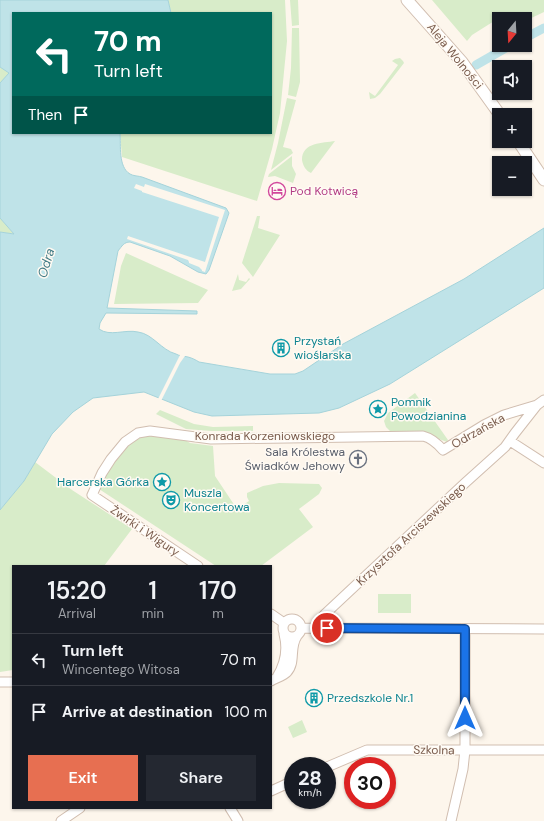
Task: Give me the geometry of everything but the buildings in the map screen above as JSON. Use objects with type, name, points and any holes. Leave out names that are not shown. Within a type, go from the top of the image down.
[{"type":"street","name":"Aleja Wolności","points":[[407,0],[462,62],[495,108]]},
{"type":"street","points":[[523,148],[544,180]]},
{"type":"street","name":"Odrzańska","points":[[375,436],[423,436],[433,440],[443,450],[484,425],[504,415],[541,402]]},
{"type":"street","name":"Odrzańska","points":[[510,441],[541,402]]},
{"type":"street","name":"Konrada Korzeniowskiego","points":[[92,495],[111,458],[125,442],[138,434],[150,431],[211,439],[375,436]]},
{"type":"street","points":[[510,441],[544,463]]},
{"type":"street","name":"Krzysztofa Arciszewskiego","points":[[314,628],[329,610],[465,483],[505,448],[510,441]]},
{"type":"street","name":"Żwirki i Wigury","points":[[92,495],[197,565]]},
{"type":"street","points":[[272,615],[284,623]]},
{"type":"street","points":[[289,619],[295,620],[299,622],[299,632],[294,641],[290,668],[286,673],[274,679],[285,661],[286,640],[282,628],[284,623],[289,619]]},
{"type":"street","points":[[284,634],[292,638],[299,632],[314,628],[544,629]]},
{"type":"street","points":[[451,821],[457,798],[465,750],[465,629]]},
{"type":"street","points":[[0,682],[12,682]]},
{"type":"street","name":"Szkolna","points":[[336,763],[367,750],[544,750]]},
{"type":"street","points":[[272,791],[284,785]]},
{"type":"street","points":[[61,821],[79,809]]},
{"type":"street","points":[[231,809],[238,821]]},
{"type":"green space","points":[[168,0],[285,0],[287,41],[280,113],[272,149],[257,201],[122,157],[120,134],[272,134],[272,12],[171,12]]},
{"type":"green space","points":[[290,0],[298,0],[299,25],[292,26]]},
{"type":"green space","points":[[432,0],[544,0],[544,12],[532,18],[532,12],[492,12],[492,22],[472,35],[467,41]]},
{"type":"green space","points":[[292,28],[299,28],[300,82],[296,97],[288,95],[291,68]]},
{"type":"green space","points":[[400,58],[404,63],[380,94],[375,98],[370,99],[369,92],[375,96],[398,65],[392,61]]},
{"type":"green space","points":[[0,67],[10,73],[0,83]]},
{"type":"green space","points":[[287,98],[296,100],[283,147],[291,149],[293,153],[271,170],[278,143]]},
{"type":"green space","points":[[335,141],[311,173],[308,171],[302,160],[305,150],[314,144]]},
{"type":"green space","points":[[292,156],[292,166],[296,174],[293,183],[275,176],[268,177],[269,174]]},
{"type":"green space","points":[[257,216],[260,216],[258,228],[280,235],[253,277],[242,263]]},
{"type":"green space","points":[[0,218],[1,219],[14,234],[0,232]]},
{"type":"green space","points":[[126,253],[208,290],[198,303],[114,304],[121,266]]},
{"type":"green space","points":[[238,274],[239,280],[246,282],[249,278],[250,279],[241,289],[232,291]]},
{"type":"green space","points":[[415,393],[448,440],[447,442],[423,433],[390,431],[386,427],[384,421],[388,413]]},
{"type":"green space","points":[[160,410],[194,424],[213,427],[253,426],[253,431],[211,431],[186,429],[156,414]]},
{"type":"green space","points":[[145,435],[180,437],[190,443],[213,446],[215,476],[237,509],[249,501],[247,493],[263,486],[279,483],[319,484],[322,488],[319,494],[299,509],[313,527],[262,565],[214,565],[99,489],[115,458],[134,440]]},
{"type":"green space","points":[[35,462],[72,490],[132,529],[105,565],[12,565],[12,670],[0,672],[0,510],[24,481]]},
{"type":"green space","points":[[378,594],[411,594],[411,613],[378,613]]},
{"type":"green space","points":[[302,720],[307,732],[293,738],[288,727]]},
{"type":"water","name":"Odra","points":[[0,0],[168,0],[171,12],[12,12],[12,134],[120,134],[122,161],[126,171],[130,174],[226,208],[229,213],[209,270],[206,274],[198,272],[170,256],[130,242],[122,246],[118,251],[107,308],[197,311],[197,314],[106,313],[100,323],[99,329],[103,331],[113,333],[133,331],[143,333],[171,352],[199,362],[270,374],[295,374],[303,371],[343,344],[464,279],[544,228],[544,288],[390,384],[339,408],[319,413],[212,416],[194,412],[144,392],[93,398],[73,412],[52,434],[24,481],[0,510],[0,232],[14,234],[0,218],[0,83],[9,73],[0,67]]},
{"type":"pier","points":[[136,184],[144,187],[145,184],[225,210],[205,272],[199,267],[189,263],[189,260],[188,262],[188,260],[127,239],[128,236],[205,262],[219,217],[142,192],[134,188]]},
{"type":"pier","points":[[181,353],[188,355],[185,356],[180,363],[161,401],[158,399]]},
{"type":"waterway","points":[[532,34],[544,28]]},
{"type":"waterway","points":[[476,65],[499,52]]},
{"type":"place","name":"Pod Kotwicą","points":[[277,191]]},
{"type":"place","name":"Przystań wioślarska","points":[[281,348]]},
{"type":"place","name":"Pomnik Powodzianina","points":[[378,409]]},
{"type":"place","name":"Sala Królestwa Świadków Jehowy","points":[[358,459]]},
{"type":"place","name":"Harcerska Górka","points":[[162,482]]},
{"type":"place","name":"Muszla Koncertowa","points":[[171,500]]},
{"type":"place","name":"Przedszkole Nr.1","points":[[314,698]]},
{"type":"route","points":[[327,628],[465,629],[465,718]]}]
